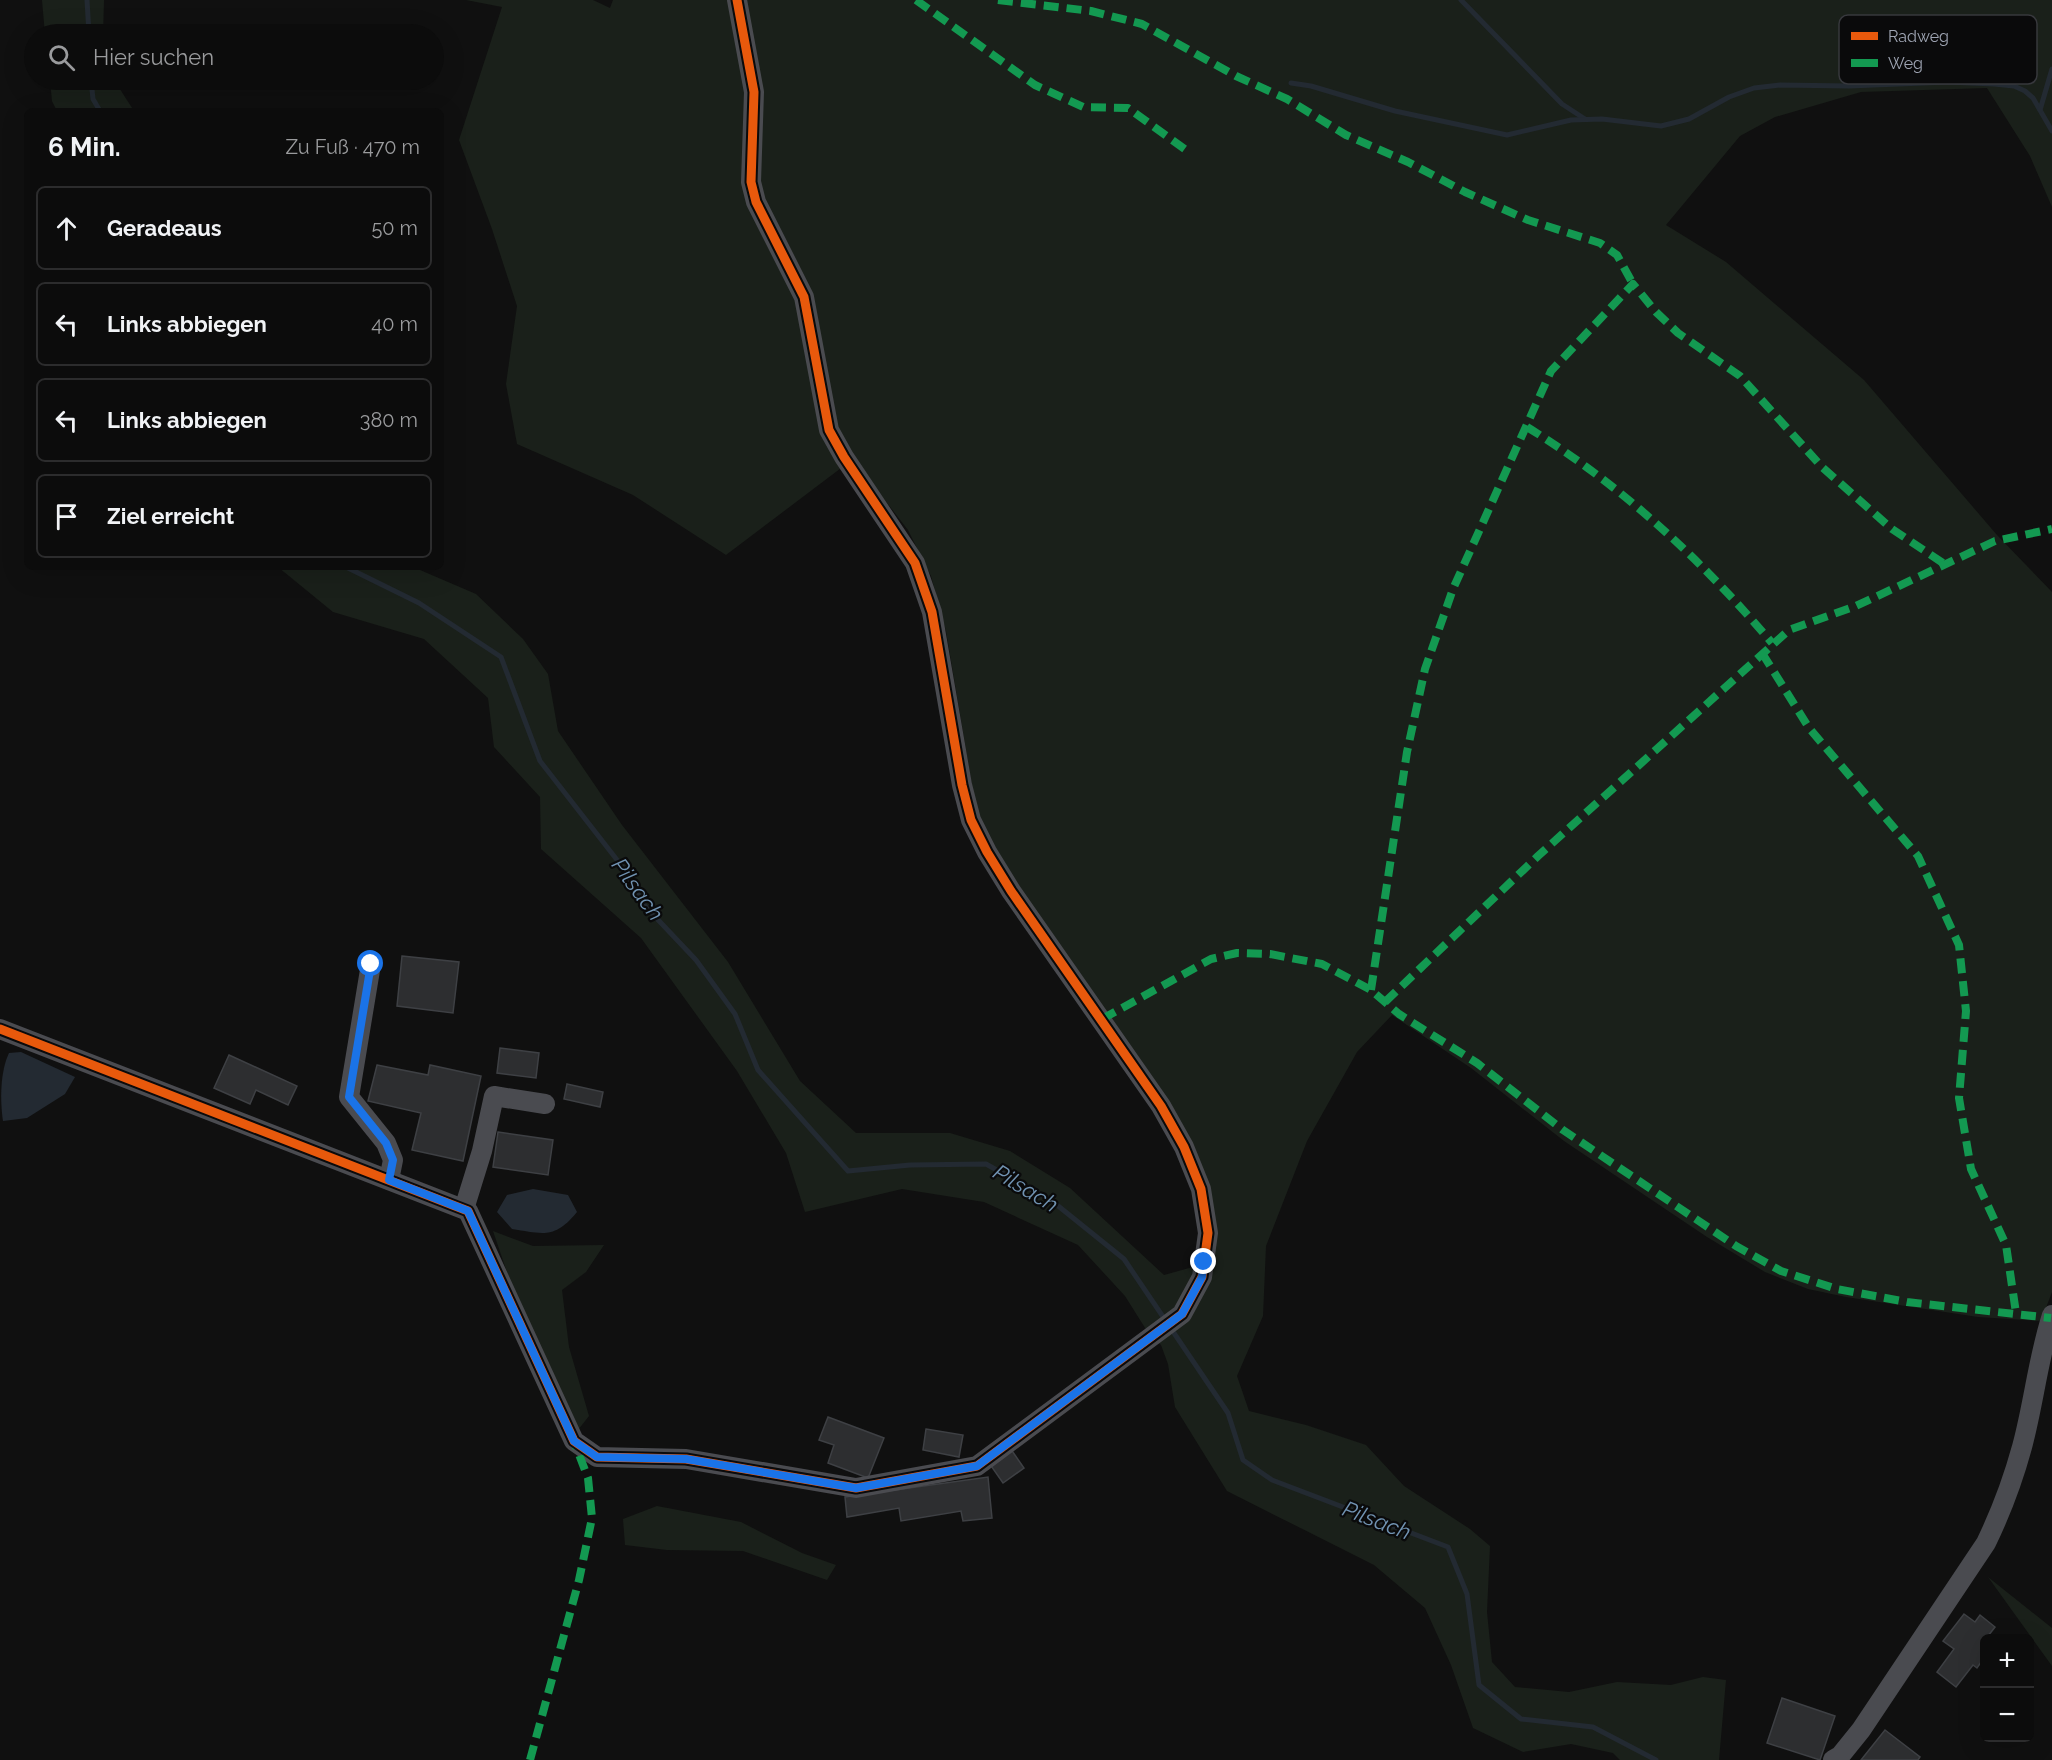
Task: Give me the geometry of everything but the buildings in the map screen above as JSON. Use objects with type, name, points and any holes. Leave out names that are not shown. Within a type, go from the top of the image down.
[{"type":"street","points":[[0,1029],[468,1211],[574,1441],[597,1457],[686,1459],[856,1488],[977,1466],[1157,1335],[1182,1314],[1202,1277],[1208,1233],[1201,1189],[1184,1147],[1161,1106],[1011,891],[987,852],[972,820],[962,786],[932,612],[915,563],[843,457],[829,430],[804,297],[756,202],[751,182],[754,92],[737,0]]},
{"type":"street","points":[[371,964],[349,1097],[386,1143],[393,1160],[389,1180]]},
{"type":"street","points":[[464,1209],[482,1151],[494,1096],[545,1104]]},
{"type":"street","points":[[1833,1760],[1840,1756],[1861,1731],[1986,1543],[2002,1509],[2022,1446],[2037,1369],[2052,1315]]},
{"type":"shaded area","points":[[42,0],[104,0],[103,24],[44,24]]},
{"type":"shaded area","points":[[466,0],[593,0],[610,8],[613,0],[2052,0],[2052,207],[2030,156],[1987,88],[1861,92],[1775,117],[1740,136],[1666,225],[1726,262],[1864,380],[1997,535],[2052,592],[2052,1292],[2041,1321],[1978,1317],[1846,1297],[1808,1289],[1765,1272],[1707,1237],[1564,1141],[1471,1068],[1392,1015],[1357,1052],[1307,1141],[1266,1246],[1263,1316],[1237,1376],[1249,1411],[1306,1425],[1366,1445],[1404,1486],[1470,1529],[1490,1546],[1487,1612],[1492,1662],[1515,1687],[1569,1692],[1617,1682],[1671,1685],[1703,1677],[1726,1680],[1719,1760],[1620,1760],[1613,1753],[1571,1744],[1523,1752],[1473,1728],[1451,1665],[1425,1608],[1374,1565],[1227,1491],[1175,1407],[1168,1364],[1161,1345],[1147,1331],[1125,1296],[1078,1245],[984,1202],[902,1189],[805,1212],[786,1153],[737,1071],[641,938],[541,849],[540,797],[494,747],[488,698],[424,639],[333,612],[282,570],[420,570],[476,594],[523,639],[548,674],[558,731],[622,825],[728,962],[800,1081],[856,1133],[950,1133],[1010,1151],[1070,1188],[1164,1275],[1211,1262],[1215,1228],[1210,1193],[992,848],[977,815],[946,631],[931,576],[908,530],[853,459],[726,555],[633,495],[517,444],[506,384],[517,306],[459,140],[502,7]]},
{"type":"shaded area","points":[[51,90],[120,90],[132,108],[56,108]]},
{"type":"shaded area","points":[[21,1052],[75,1077],[65,1094],[27,1118],[3,1121],[1,1096],[6,1061],[9,1053]]},
{"type":"shaded area","points":[[533,1189],[568,1195],[577,1212],[555,1231],[541,1233],[512,1229],[497,1212],[507,1195]]},
{"type":"shaded area","points":[[493,1231],[533,1246],[604,1245],[586,1272],[562,1290],[569,1347],[589,1416],[578,1430],[510,1281]]},
{"type":"shaded area","points":[[657,1506],[741,1522],[802,1553],[836,1565],[827,1580],[743,1551],[667,1550],[625,1545],[623,1519]]},
{"type":"shaded area","points":[[1988,1577],[2052,1628],[2052,1666],[2034,1641],[2034,1634],[2029,1634]]},
{"type":"waterway","name":"Pilsach","points":[[87,0],[88,24]]},
{"type":"waterway","points":[[1461,0],[1562,104],[1585,119]]},
{"type":"waterway","points":[[2040,110],[2052,69]]},
{"type":"waterway","points":[[1291,83],[1311,86],[1395,111],[1507,135],[1571,120],[1602,119],[1661,126],[1689,119],[1729,97],[1754,88],[1780,85],[1898,84]]},
{"type":"waterway","points":[[1994,84],[2014,86],[2025,91],[2033,98],[2052,131]]},
{"type":"waterway","name":"Pilsach","points":[[92,90],[93,99],[98,108]]},
{"type":"waterway","name":"Pilsach","points":[[352,570],[419,603],[501,657],[540,761],[621,865],[645,906],[696,960],[735,1014],[758,1070],[848,1171],[910,1165],[986,1164],[1052,1201],[1124,1259],[1228,1413],[1243,1460],[1272,1480],[1448,1547],[1467,1594],[1479,1685],[1521,1719],[1593,1727],[1656,1760]]},
{"type":"marked path","points":[[916,0],[1035,85],[1083,107],[1128,108],[1190,153]]},
{"type":"marked path","points":[[998,0],[1091,11],[1142,24],[1236,76],[1287,99],[1346,135],[1408,162],[1465,192],[1528,220],[1600,243],[1617,255],[1633,284]]},
{"type":"marked path","points":[[1371,990],[1407,752],[1425,669],[1453,589],[1551,371],[1633,284],[1656,312],[1678,333],[1740,376],[1822,467],[1892,529],[1943,563]]},
{"type":"marked path","points":[[1527,427],[1595,473],[1658,525],[1717,582],[1772,643]]},
{"type":"marked path","points":[[1385,1002],[1538,856],[1789,630],[1856,606],[1995,541],[2052,529]]},
{"type":"marked path","points":[[1762,653],[1809,728],[1918,856],[1959,945],[1966,1011],[1959,1098],[1971,1169],[2006,1245],[2016,1313]]},
{"type":"marked path","points":[[1102,1019],[1211,959],[1237,953],[1270,954],[1322,964],[1371,990],[1399,1014],[1477,1063],[1563,1130],[1736,1246],[1781,1271],[1837,1289],[1907,1302],[2051,1318]]},
{"type":"marked path","points":[[530,1760],[579,1580],[592,1518],[588,1478],[575,1444]]},
{"type":"cycle path","points":[[0,1029],[468,1211],[574,1441],[597,1457],[686,1459],[856,1488],[977,1466],[1182,1314],[1202,1277],[1208,1233],[1201,1189],[1184,1147],[1161,1106],[1011,891],[971,820],[962,785],[932,612],[915,563],[844,457],[829,430],[804,297],[756,202],[751,182],[754,92],[737,0]]},
{"type":"route","points":[[371,964],[349,1097],[386,1143],[393,1160],[389,1180],[468,1211],[574,1441],[597,1457],[628,1460],[686,1459],[856,1488],[977,1466],[1157,1335],[1182,1314],[1202,1277],[1204,1262]]}]
